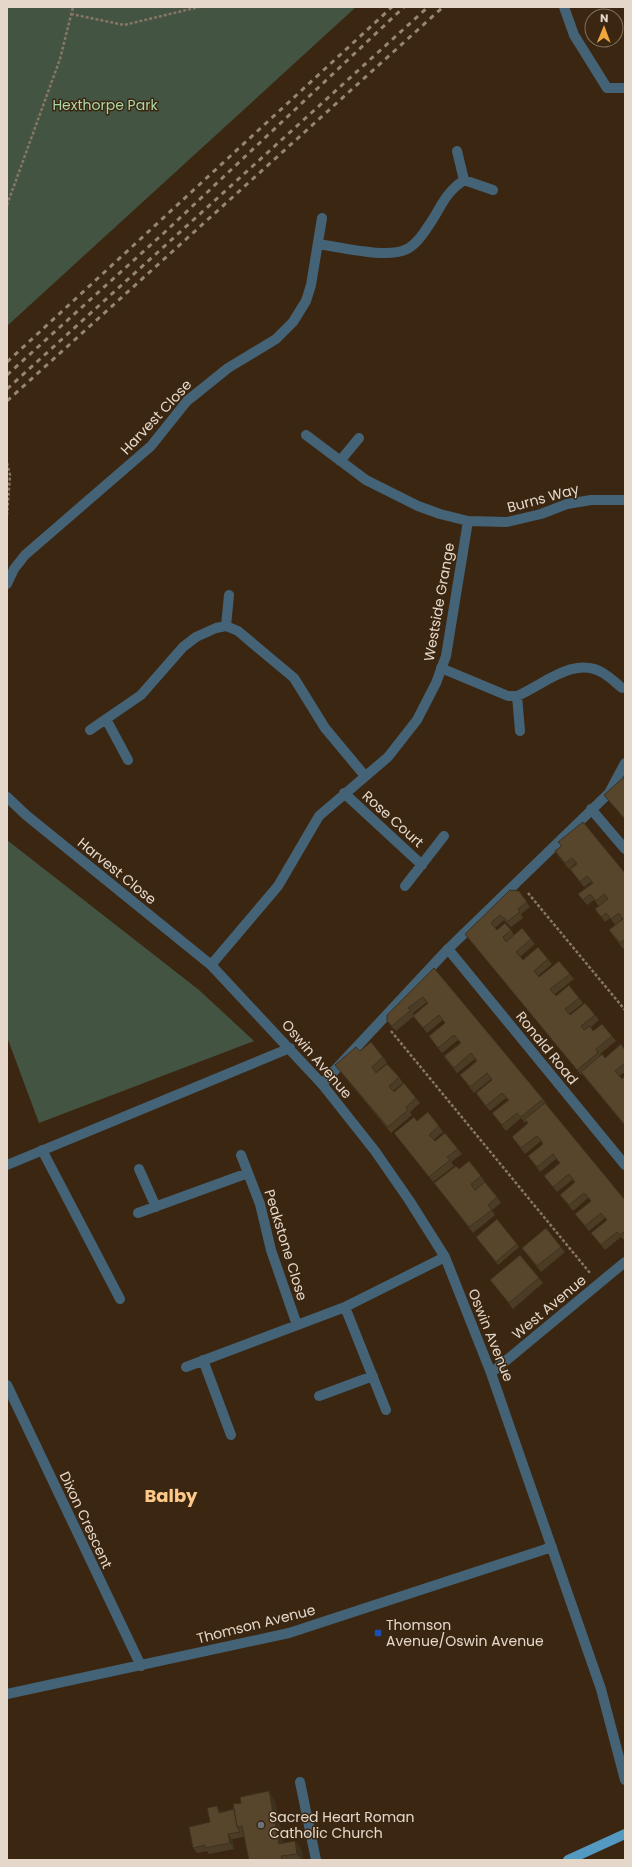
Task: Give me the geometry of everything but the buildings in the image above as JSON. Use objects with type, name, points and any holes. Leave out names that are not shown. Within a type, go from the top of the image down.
[{"type":"main road","points":[[568,1860],[625,1834]]},
{"type":"street","points":[[564,7],[574,35],[607,88],[625,88]]},
{"type":"street","points":[[457,151],[464,180]]},
{"type":"street","points":[[464,180],[493,190]]},
{"type":"street","points":[[318,244],[375,252],[394,252],[408,248],[430,225],[443,199],[453,188],[464,180]]},
{"type":"street","name":"Harvest Close","points":[[7,584],[14,569],[25,555],[151,446],[187,401],[228,368],[276,339],[293,322],[306,302],[312,285],[322,218]]},
{"type":"street","name":"Burns Way","points":[[306,435],[366,480],[418,506],[440,514],[468,521],[507,522],[540,514],[567,504],[591,500],[625,500]]},
{"type":"street","points":[[340,461],[359,438]]},
{"type":"street","name":"Westside Grange","points":[[211,965],[278,886],[319,816],[344,793],[388,757],[416,720],[436,683],[446,656],[468,521]]},
{"type":"street","points":[[226,626],[229,595]]},
{"type":"street","points":[[90,730],[141,695],[183,647],[196,637],[216,628],[226,626],[238,631],[294,678],[325,728],[365,776]]},
{"type":"street","points":[[441,668],[508,696],[517,696],[579,666],[602,672],[622,688]]},
{"type":"street","points":[[517,696],[520,731]]},
{"type":"street","points":[[106,719],[128,760]]},
{"type":"street","points":[[322,1084],[448,949],[517,880],[609,793],[625,763]]},
{"type":"street","name":"Rose Court","points":[[344,793],[422,864]]},
{"type":"street","name":"Harvest Close","points":[[7,797],[26,815],[211,965]]},
{"type":"street","points":[[591,809],[625,849]]},
{"type":"street","name":"Rose Court","points":[[405,886],[444,836]]},
{"type":"street","name":"Ronald Road","points":[[448,949],[625,1165]]},
{"type":"street","name":"Oswin Avenue","points":[[211,965],[322,1084],[379,1157],[409,1200],[445,1258],[492,1373],[602,1689],[625,1780]]},
{"type":"street","points":[[7,1165],[290,1048]]},
{"type":"street","points":[[42,1150],[120,1299]]},
{"type":"street","name":"Peakstone Close","points":[[241,1155],[260,1204],[278,1275],[297,1325]]},
{"type":"street","points":[[139,1169],[156,1207]]},
{"type":"street","points":[[138,1213],[248,1173]]},
{"type":"street","name":"Peakstone Close","points":[[186,1367],[345,1307],[445,1258]]},
{"type":"street","name":"West Avenue","points":[[492,1373],[625,1262]]},
{"type":"street","points":[[345,1307],[386,1410]]},
{"type":"street","points":[[203,1360],[230,1435]]},
{"type":"street","points":[[319,1396],[373,1376]]},
{"type":"street","name":"Dixon Crescent","points":[[7,1386],[140,1666]]},
{"type":"street","name":"Thomson Avenue","points":[[7,1694],[289,1633],[552,1547]]},
{"type":"street","points":[[300,1782],[316,1860]]},
{"type":"path","points":[[7,205],[60,59],[73,7]]},
{"type":"path","points":[[71,14],[124,25],[199,7]]},
{"type":"path","points":[[7,463],[10,475],[7,515]]},
{"type":"path","points":[[517,880],[625,1010]]},
{"type":"path","points":[[382,1019],[599,1284]]},
{"type":"green space","name":"Hexthorpe Park","points":[[7,7],[356,7],[7,326]]},
{"type":"green space","points":[[7,840],[199,990],[254,1041],[39,1123],[7,1037]]},
{"type":"railway","points":[[7,362],[392,7]]},
{"type":"railway","points":[[7,375],[166,231],[404,7]]},
{"type":"railway","points":[[7,389],[428,7]]},
{"type":"railway","points":[[7,401],[443,7]]},
{"type":"place","name":"Thomson Avenue/Oswin Avenue","points":[[378,1633]]},
{"type":"place","name":"Sacred Heart Roman Catholic Church","points":[[261,1825]]},
{"type":"district","name":"Balby","points":[[171,1496]]}]
